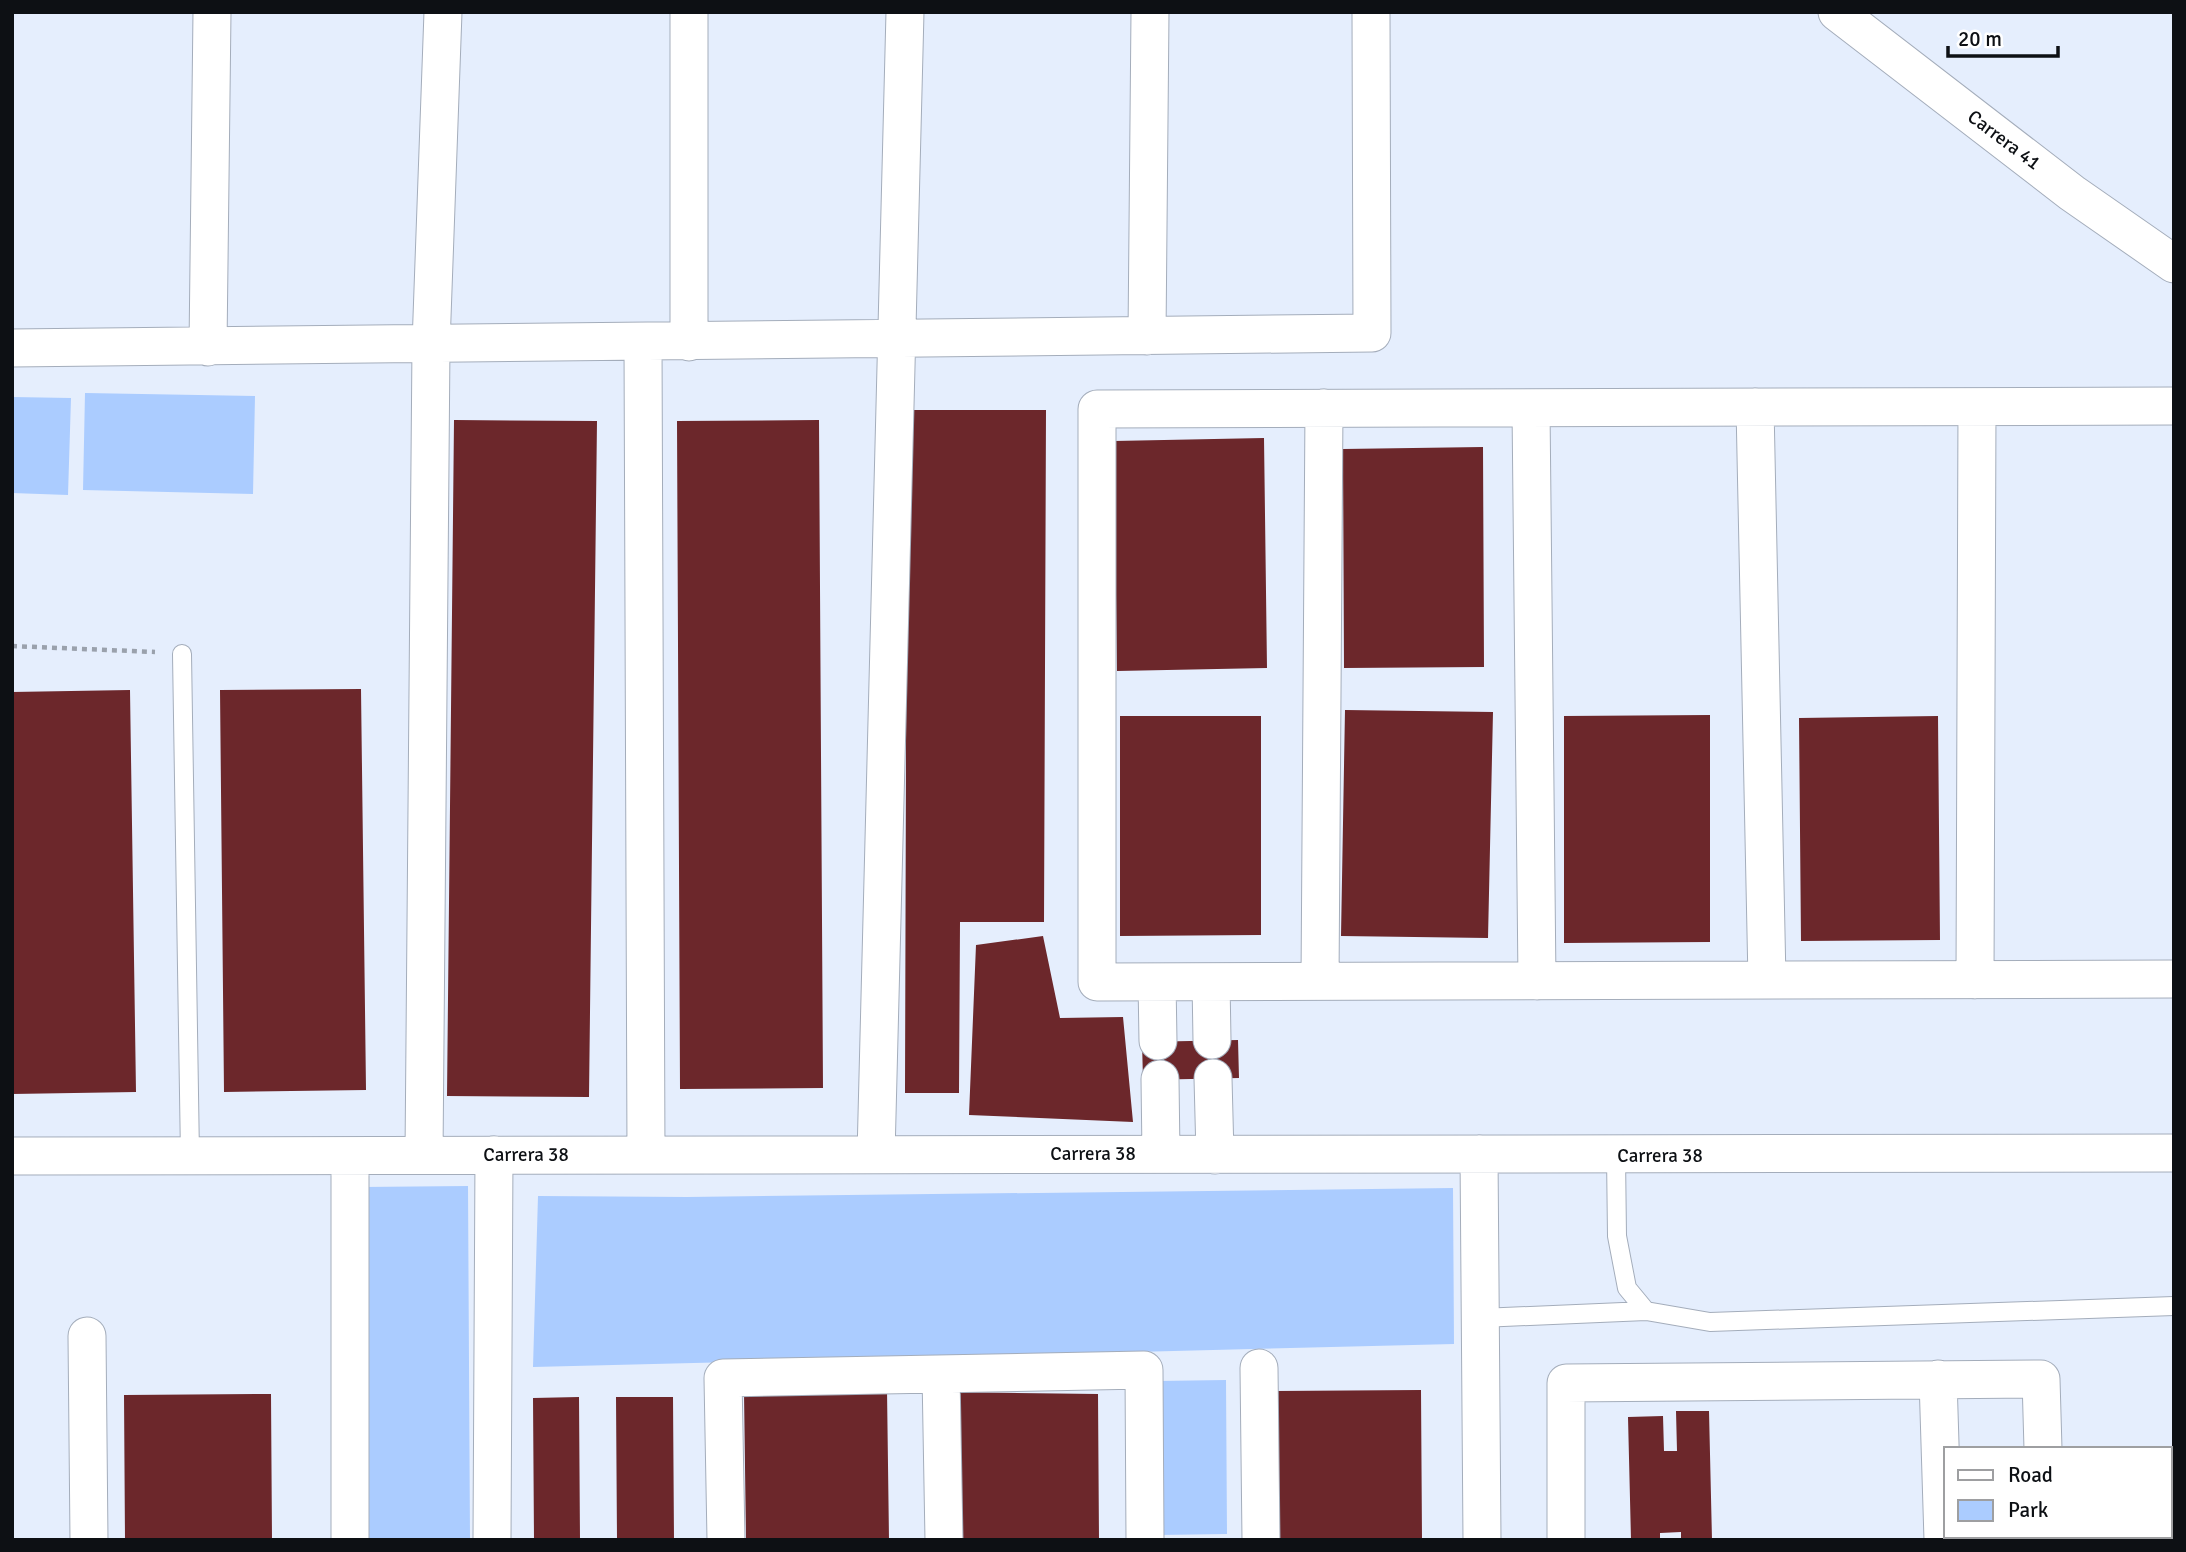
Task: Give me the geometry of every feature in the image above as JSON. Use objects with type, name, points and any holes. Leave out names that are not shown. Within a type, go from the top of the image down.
[{"type":"street","points":[[208,347],[212,12]]},
{"type":"street","points":[[424,1155],[431,345],[443,12]]},
{"type":"street","points":[[689,12],[689,342]]},
{"type":"street","points":[[876,1155],[905,12]]},
{"type":"street","points":[[1147,336],[1150,12]]},
{"type":"street","points":[[12,348],[1372,333],[1371,12]]},
{"type":"street","name":"Carrera 41","points":[[1837,12],[2072,193],[2174,264]]},
{"type":"street","points":[[643,342],[646,1155]]},
{"type":"street","points":[[2174,406],[1097,409],[1097,982],[2174,979]]},
{"type":"street","points":[[1755,407],[1767,980]]},
{"type":"street","points":[[1975,980],[1977,407]]},
{"type":"street","points":[[1320,981],[1324,408]]},
{"type":"street","points":[[1531,408],[1537,981]]},
{"type":"street","points":[[1157,982],[1158,1041]]},
{"type":"street","points":[[1211,982],[1212,1040]]},
{"type":"street","points":[[1213,1078],[1215,1154]]},
{"type":"street","points":[[1160,1079],[1161,1154]]},
{"type":"street","name":"Carrera 38","points":[[12,1156],[1616,1156],[2174,1153]]},
{"type":"street","points":[[1479,1154],[1482,1540]]},
{"type":"street","points":[[492,1540],[494,1155]]},
{"type":"street","points":[[350,1156],[350,1540]]},
{"type":"street","points":[[87,1336],[89,1540]]},
{"type":"street","points":[[1259,1368],[1261,1540]]},
{"type":"street","points":[[726,1540],[723,1378],[1144,1370],[1145,1540]]},
{"type":"street","points":[[941,1374],[944,1540]]},
{"type":"street","points":[[1938,1379],[1943,1540]]},
{"type":"street","points":[[1566,1540],[1566,1383],[2041,1379],[2043,1447]]},
{"type":"lane","points":[[182,654],[190,1156]]},
{"type":"lane","points":[[1616,1156],[1617,1236],[1627,1288],[1646,1311]]},
{"type":"lane","points":[[1481,1318],[1646,1311],[1710,1322],[2174,1306]]},
{"type":"path","points":[[12,646],[182,654]]},
{"type":"green space","points":[[85,393],[255,396],[253,494],[83,490]]},
{"type":"green space","points":[[12,397],[71,398],[68,495],[12,493]]},
{"type":"green space","points":[[468,1186],[470,1540],[364,1540],[362,1187]]},
{"type":"green space","points":[[1453,1188],[1454,1344],[533,1367],[538,1196],[687,1197]]},
{"type":"green space","points":[[1226,1380],[1227,1534],[1158,1535],[1158,1381]]},
{"type":"building","points":[[907,410],[1046,410],[1044,922],[960,922],[959,1093],[905,1093]]},
{"type":"building","points":[[454,420],[597,421],[589,1097],[447,1096]]},
{"type":"building","points":[[819,420],[823,1088],[680,1089],[677,421]]},
{"type":"building","points":[[1264,438],[1267,668],[1117,671],[1114,441]]},
{"type":"building","points":[[1483,447],[1484,667],[1344,668],[1343,449]]},
{"type":"building","points":[[361,689],[366,1090],[224,1092],[220,690]]},
{"type":"building","points":[[130,690],[136,1092],[12,1094],[12,692]]},
{"type":"building","points":[[1345,710],[1493,712],[1488,938],[1341,936]]},
{"type":"building","points":[[1710,715],[1710,942],[1564,943],[1564,716]]},
{"type":"building","points":[[1120,716],[1261,716],[1261,935],[1120,936]]},
{"type":"building","points":[[1938,716],[1940,940],[1801,941],[1799,718]]},
{"type":"building","points":[[1043,936],[1060,1018],[1123,1017],[1133,1122],[969,1115],[976,945]]},
{"type":"building","points":[[1238,1040],[1239,1078],[1143,1080],[1142,1042]]},
{"type":"building","points":[[887,1390],[889,1540],[746,1540],[744,1393]]},
{"type":"building","points":[[1421,1390],[1422,1540],[1277,1540],[1276,1391]]},
{"type":"building","points":[[949,1392],[1098,1394],[1099,1540],[952,1540]]},
{"type":"building","points":[[271,1394],[272,1540],[125,1540],[124,1395]]},
{"type":"building","points":[[579,1397],[580,1540],[534,1540],[533,1398]]},
{"type":"building","points":[[616,1397],[673,1397],[674,1540],[617,1540]]},
{"type":"building","points":[[1676,1411],[1709,1411],[1712,1540],[1681,1540],[1681,1532],[1660,1533],[1660,1540],[1631,1540],[1628,1417],[1663,1416],[1664,1451],[1677,1451]]}]
